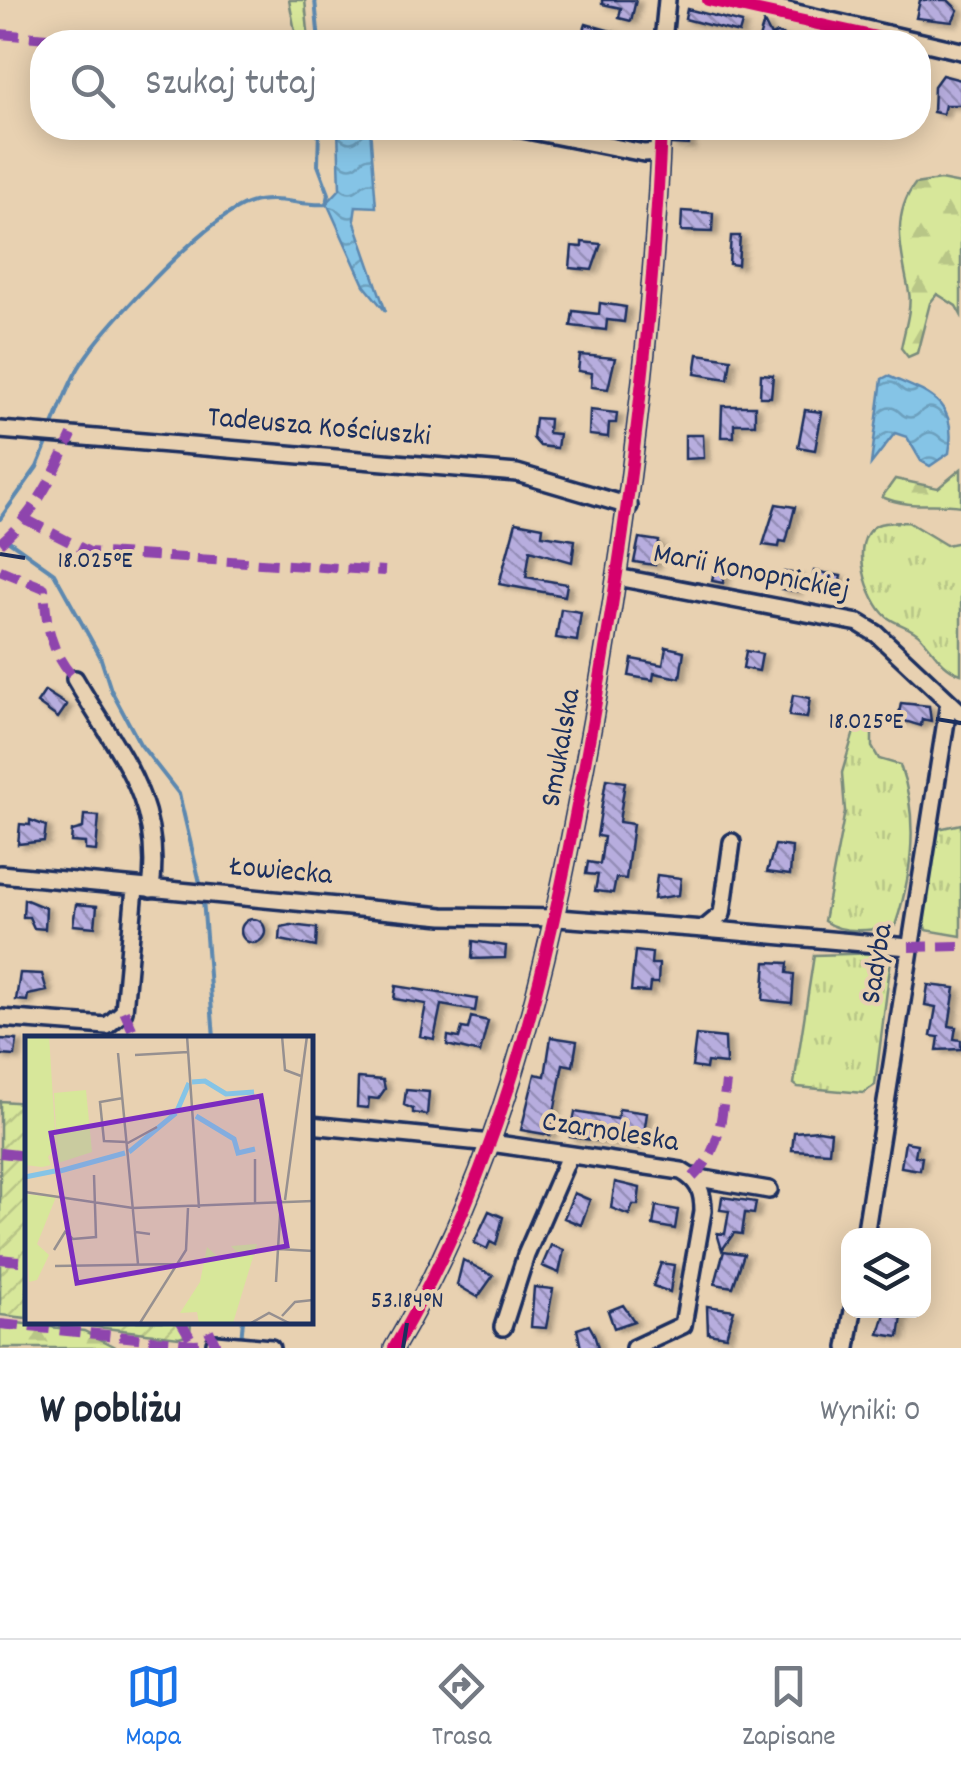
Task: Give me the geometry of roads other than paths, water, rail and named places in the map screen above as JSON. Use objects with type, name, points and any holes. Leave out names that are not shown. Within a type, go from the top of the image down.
[{"type":"street","points":[[664,30],[667,0]]},
{"type":"street","points":[[740,0],[808,7],[886,30]]},
{"type":"street","points":[[931,43],[961,52]]},
{"type":"street","points":[[578,140],[644,153],[660,152]]},
{"type":"street","name":"Smukalska","points":[[394,1348],[424,1297],[491,1142],[532,1020],[558,918],[629,506],[648,342],[660,140]]},
{"type":"street","name":"Tadeusza Kościuszki","points":[[0,430],[518,473],[629,506]]},
{"type":"street","name":"Marii Konopnickiej","points":[[617,577],[859,622],[955,707]]},
{"type":"street","points":[[0,1018],[107,1026],[124,1011],[143,888],[156,852],[147,802],[75,680]]},
{"type":"street","name":"Sadyba","points":[[866,1228],[909,947],[955,707]]},
{"type":"street","points":[[704,930],[722,914],[732,842]]},
{"type":"street","name":"Łowiecka","points":[[0,874],[443,916],[558,918],[909,947]]},
{"type":"street","name":"Czarnoleska","points":[[312,1125],[491,1142],[681,1171],[692,1177],[703,1193],[703,1212],[683,1324],[634,1348]]},
{"type":"street","points":[[503,1327],[526,1254],[568,1156]]},
{"type":"street","points":[[692,1177],[769,1190]]},
{"type":"street","points":[[847,1348],[852,1318]]},
{"type":"street","points":[[215,1343],[271,1348]]},
{"type":"water","points":[[338,140],[371,140],[376,207],[356,206],[354,220],[386,312],[364,285],[327,203],[340,189]]},
{"type":"water","points":[[888,376],[917,388],[945,411],[951,436],[949,453],[930,466],[921,461],[907,437],[895,433],[871,464],[882,379]]},
{"type":"waterway","points":[[315,0],[318,30]]},
{"type":"waterway","points":[[53,425],[87,355],[139,294],[211,227],[259,201],[327,204],[329,194],[318,165],[319,140]]},
{"type":"waterway","points":[[0,519],[37,467],[47,443]]},
{"type":"waterway","points":[[9,541],[54,573],[100,656],[111,690],[140,744],[179,794],[200,883]]},
{"type":"waterway","points":[[203,899],[214,1036]]},
{"type":"waterway","points":[[241,1341],[243,1323]]}]
